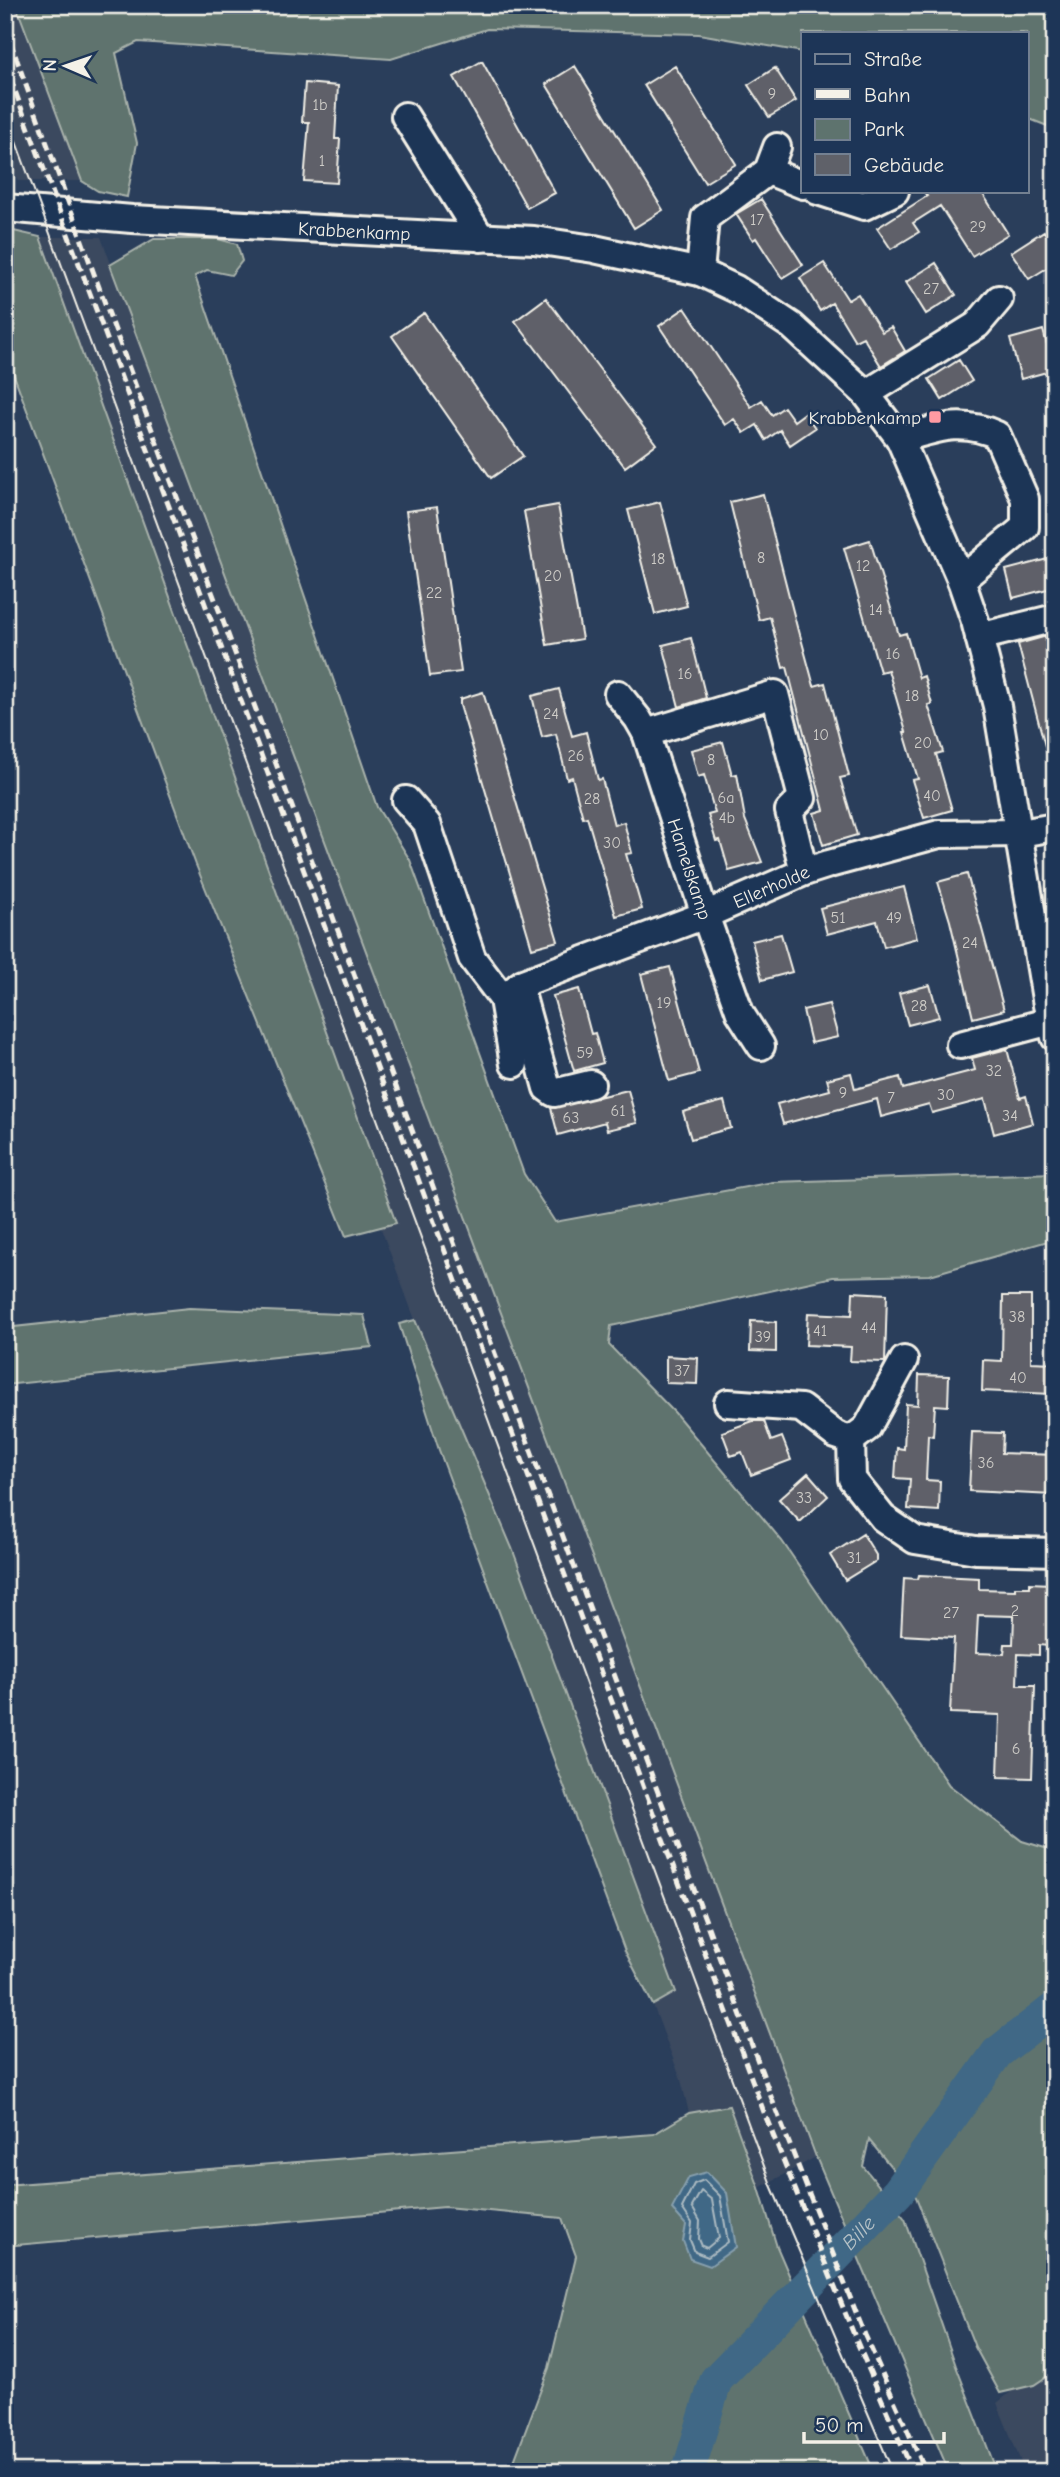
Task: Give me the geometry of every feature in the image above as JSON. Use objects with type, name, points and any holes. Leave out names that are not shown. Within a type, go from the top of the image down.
[{"type":"street","points":[[405,116],[481,239]]},
{"type":"street","points":[[700,272],[705,218],[772,159],[801,183]]},
{"type":"street","points":[[821,192],[864,206],[893,192]]},
{"type":"street","name":"Krabbenkamp","points":[[5,208],[132,219],[534,240],[594,249],[700,272],[736,289],[792,326],[866,394],[900,439],[961,580],[997,706],[1053,1029]]},
{"type":"street","points":[[866,394],[977,325],[999,299]]},
{"type":"street","points":[[900,439],[947,426],[979,426],[988,430],[997,435],[1025,499],[1025,527],[961,580]]},
{"type":"street","points":[[979,637],[1055,618]]},
{"type":"street","name":"Hamelskamp","points":[[618,694],[646,733],[740,1013],[761,1046]]},
{"type":"street","points":[[646,733],[775,694],[802,798],[789,811],[804,872]]},
{"type":"street","points":[[406,800],[427,824],[472,958],[511,993],[547,1088],[554,1093],[591,1084]]},
{"type":"street","name":"Ellerholde","points":[[511,993],[804,872],[939,834],[1020,832],[1055,827]]},
{"type":"street","points":[[511,993],[514,1064]]},
{"type":"street","points":[[960,1045],[1053,1029]]},
{"type":"street","points":[[904,1360],[866,1428],[852,1440],[852,1479],[883,1518],[915,1540],[976,1550],[1055,1552]]},
{"type":"street","points":[[728,1404],[801,1408],[836,1435],[852,1440]]},
{"type":"shaded area","points":[[5,5],[16,5],[82,181],[18,181],[5,143]]},
{"type":"shaded area","points":[[40,237],[101,237],[816,2157],[759,2188],[729,2107],[689,2113],[681,2080],[653,2005],[676,1991],[512,1548],[415,1320],[380,1226],[396,1222]]},
{"type":"shaded area","points":[[1055,2356],[1055,2472],[1025,2472],[997,2403]]},
{"type":"green space","points":[[16,5],[1055,5],[1055,129],[1028,118],[1028,32],[801,32],[801,52],[699,34],[487,29],[391,59],[138,42],[116,53],[137,143],[127,197],[98,191],[82,181]]},
{"type":"green space","points":[[5,229],[40,237],[396,1223],[346,1236],[196,865],[5,351]]},
{"type":"green space","points":[[154,239],[218,239],[237,244],[242,261],[231,275],[207,270],[195,276],[377,807],[410,860],[524,1174],[555,1222],[773,1182],[1055,1173],[1055,1239],[930,1275],[833,1277],[611,1326],[609,1345],[675,1413],[782,1541],[949,1785],[1022,1841],[1055,1851],[1055,2371],[1034,2385],[1000,2393],[975,2347],[916,2197],[869,2140],[863,2166],[905,2219],[956,2366],[997,2472],[949,2472],[816,2157],[110,265]]},
{"type":"green space","points":[[189,1308],[364,1315],[372,1347],[5,1385],[5,1328]]},
{"type":"green space","points":[[415,1320],[512,1548],[676,1992],[653,2005],[625,1951],[439,1450],[399,1324]]},
{"type":"green space","points":[[729,2106],[777,2247],[874,2472],[510,2472],[549,2368],[576,2256],[562,2218],[445,2207],[5,2246],[5,2185],[654,2134],[689,2113]]},
{"type":"water","points":[[707,2172],[727,2193],[736,2247],[710,2266],[690,2259],[683,2241],[686,2225],[672,2209],[689,2177]]},
{"type":"building","points":[[482,61],[555,193],[527,208],[454,77]]},
{"type":"building","points":[[575,66],[663,210],[634,228],[546,84]]},
{"type":"building","points":[[675,66],[736,164],[705,183],[644,85]]},
{"type":"building","points":[[775,68],[796,101],[769,117],[748,85]]},
{"type":"building","points":[[305,83],[338,86],[335,139],[340,139],[337,183],[304,181],[309,122],[302,122]]},
{"type":"building","points":[[924,192],[982,192],[1008,234],[972,256],[940,206],[913,223],[919,232],[891,249],[877,228],[927,196]]},
{"type":"building","points":[[761,199],[803,265],[782,278],[756,238],[753,240],[736,214]]},
{"type":"building","points":[[1044,231],[1055,249],[1055,263],[1029,279],[1011,252]]},
{"type":"building","points":[[824,263],[848,300],[858,294],[882,332],[891,327],[905,351],[881,366],[863,337],[855,341],[832,303],[820,311],[800,278]]},
{"type":"building","points":[[936,263],[956,295],[926,314],[906,282]]},
{"type":"building","points":[[546,298],[656,444],[625,467],[515,321]]},
{"type":"building","points":[[685,308],[751,407],[762,400],[772,415],[784,407],[794,421],[805,413],[815,428],[790,445],[780,430],[766,440],[757,425],[744,433],[734,419],[725,425],[659,326]]},
{"type":"building","points":[[424,313],[523,456],[491,478],[392,336]]},
{"type":"building","points":[[1043,330],[1054,370],[1021,379],[1010,339]]},
{"type":"building","points":[[959,360],[972,381],[942,400],[929,379]]},
{"type":"building","points":[[763,494],[814,686],[825,683],[849,776],[840,778],[857,835],[823,845],[814,813],[824,810],[787,667],[783,668],[770,617],[759,620],[730,502]]},
{"type":"building","points":[[660,502],[687,606],[655,614],[628,510]]},
{"type":"building","points":[[558,505],[582,639],[547,645],[524,511]]},
{"type":"building","points":[[437,507],[461,672],[430,676],[406,511]]},
{"type":"building","points":[[870,540],[899,635],[906,633],[919,678],[924,676],[932,704],[928,705],[943,752],[936,754],[952,810],[924,818],[912,780],[918,779],[888,670],[880,672],[844,548]]},
{"type":"building","points":[[1055,557],[1055,587],[1013,598],[1006,570]]},
{"type":"building","points":[[1047,636],[1055,667],[1055,765],[1050,765],[1018,644]]},
{"type":"building","points":[[691,638],[706,698],[679,707],[663,645]]},
{"type":"building","points":[[559,689],[572,736],[586,732],[598,780],[602,779],[614,825],[624,822],[632,853],[626,854],[642,909],[616,916],[587,817],[583,818],[572,777],[567,779],[556,734],[542,737],[532,696]]},
{"type":"building","points":[[483,692],[558,941],[532,948],[460,705],[460,699]]},
{"type":"building","points":[[723,742],[732,775],[737,774],[745,819],[762,862],[729,871],[720,840],[716,841],[708,815],[715,813],[704,775],[698,777],[691,750]]},
{"type":"building","points":[[967,874],[1004,1010],[973,1018],[938,882]]},
{"type":"building","points":[[904,887],[917,938],[884,947],[877,921],[827,934],[820,908]]},
{"type":"building","points":[[781,934],[792,972],[762,980],[752,941]]},
{"type":"building","points":[[670,967],[699,1073],[669,1081],[641,974]]},
{"type":"building","points":[[930,985],[939,1017],[908,1025],[899,993]]},
{"type":"building","points":[[579,989],[591,1034],[595,1033],[603,1063],[574,1071],[553,996]]},
{"type":"building","points":[[829,1004],[838,1037],[811,1043],[803,1010]]},
{"type":"building","points":[[1007,1049],[1020,1098],[1026,1096],[1033,1123],[994,1134],[985,1099],[932,1113],[929,1104],[881,1117],[877,1099],[783,1124],[777,1104],[830,1090],[827,1079],[851,1073],[855,1089],[900,1077],[903,1089],[975,1070],[972,1058]]},
{"type":"building","points":[[628,1090],[637,1123],[607,1130],[605,1122],[558,1135],[551,1108]]},
{"type":"building","points":[[724,1101],[731,1128],[691,1139],[683,1112]]},
{"type":"building","points":[[853,1292],[887,1294],[885,1362],[850,1361],[851,1347],[806,1345],[808,1313],[852,1315]]},
{"type":"building","points":[[1003,1296],[1031,1296],[1031,1362],[1054,1363],[1052,1394],[982,1391],[983,1360],[1002,1361]]},
{"type":"building","points":[[751,1321],[776,1322],[776,1352],[750,1351]]},
{"type":"building","points":[[666,1356],[698,1358],[697,1384],[666,1383]]},
{"type":"building","points":[[919,1375],[949,1376],[948,1406],[935,1405],[933,1436],[928,1435],[926,1480],[940,1481],[939,1511],[908,1509],[910,1479],[895,1478],[897,1448],[904,1449],[906,1404],[918,1405]]},
{"type":"building","points":[[753,1421],[764,1421],[771,1441],[782,1437],[791,1460],[751,1475],[742,1452],[731,1456],[722,1432]]},
{"type":"building","points":[[972,1432],[1003,1433],[1002,1453],[1055,1455],[1053,1495],[969,1491]]},
{"type":"building","points":[[808,1473],[828,1496],[800,1522],[779,1499]]},
{"type":"building","points":[[863,1534],[876,1555],[876,1561],[845,1580],[830,1555]]},
{"type":"building","points":[[919,1575],[979,1578],[979,1589],[1015,1590],[1015,1587],[1030,1587],[1030,1583],[1051,1584],[1048,1646],[1039,1645],[1039,1655],[1018,1654],[1017,1685],[1035,1685],[1032,1778],[998,1777],[1000,1715],[950,1713],[954,1638],[901,1635],[904,1578],[918,1579]],"holes":[[[978,1615],[1014,1616],[1013,1644],[1005,1644],[1004,1654],[976,1653]]]},
{"type":"waterway","name":"Bille","points":[[688,2472],[716,2380],[898,2192],[997,2053],[1055,2008]]},
{"type":"tram line","points":[[5,112],[771,2185],[893,2472]]},
{"type":"railway","points":[[5,27],[93,271],[776,2110],[865,2335],[926,2472]]},
{"type":"railway","points":[[5,64],[765,2115],[913,2472]]},
{"type":"place","name":"Krabbenkamp","points":[[935,417]]}]
